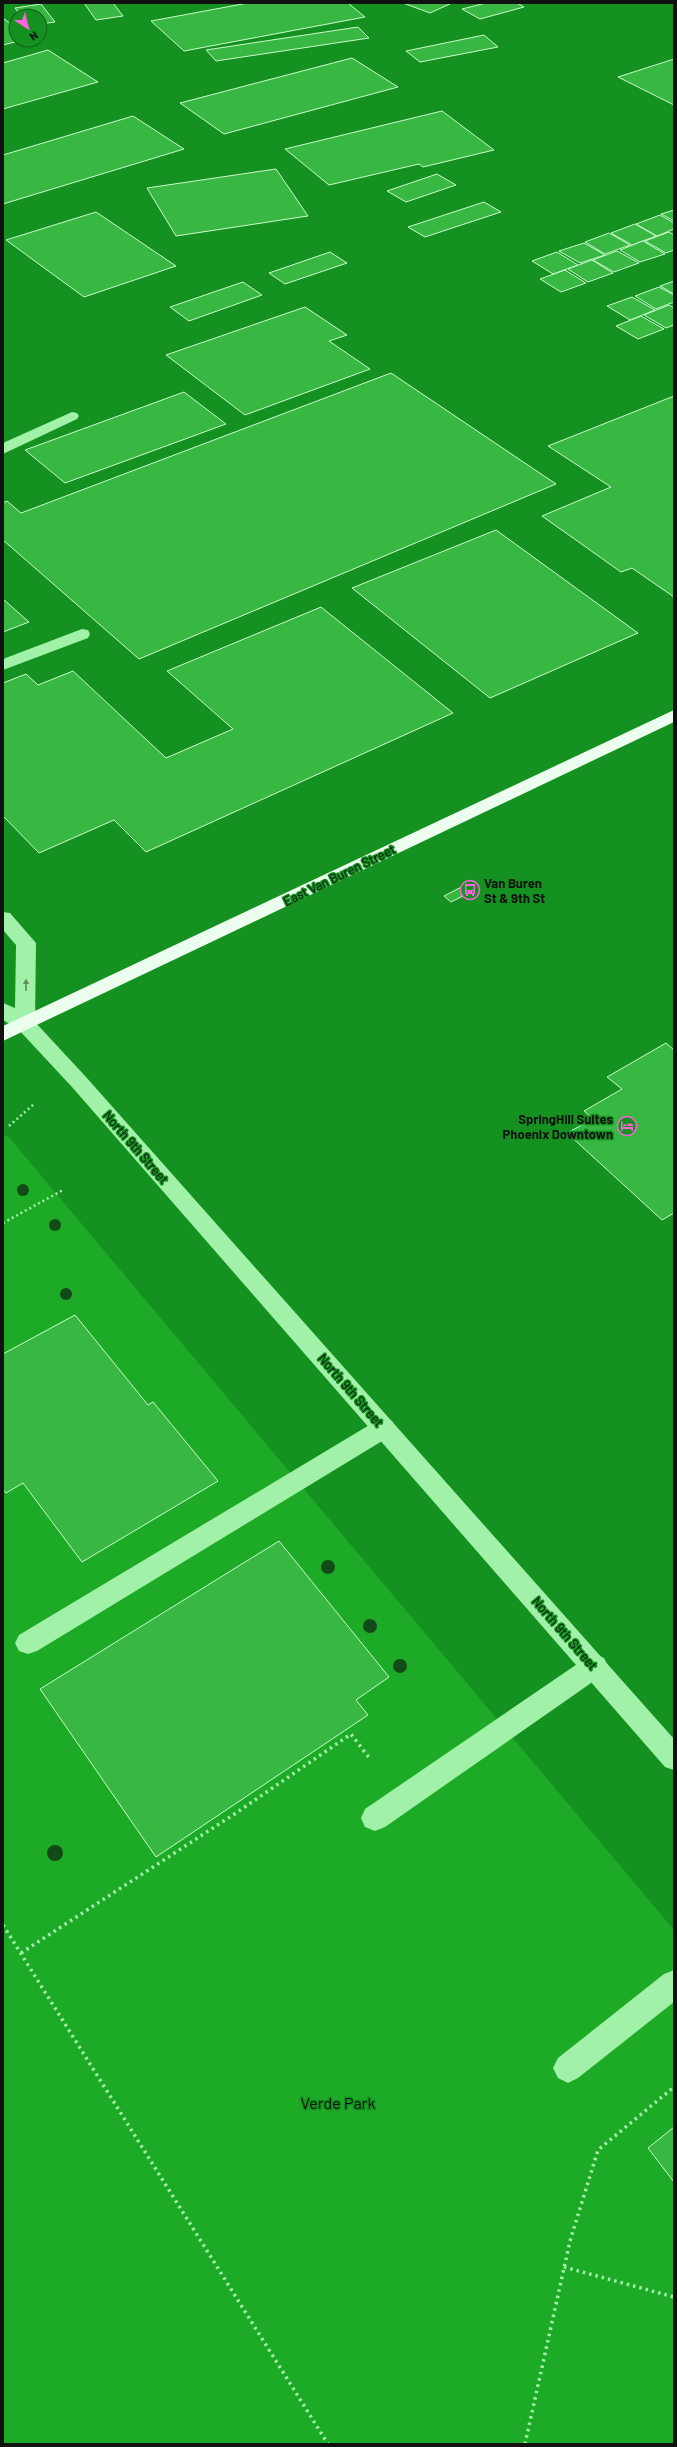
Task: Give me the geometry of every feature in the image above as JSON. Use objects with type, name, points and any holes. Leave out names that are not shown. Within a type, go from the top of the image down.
[{"type":"main road","name":"East Van Buren Street","points":[[3,1034],[674,715]]},
{"type":"street","points":[[3,449],[72,416]]},
{"type":"street","points":[[3,665],[82,634]]},
{"type":"street","points":[[3,918],[26,943],[25,1024]]},
{"type":"street","name":"North 9th Street","points":[[3,1010],[25,1024],[595,1666],[674,1758]]},
{"type":"street","points":[[28,1643],[384,1428]]},
{"type":"street","points":[[375,1818],[595,1666]]},
{"type":"street","points":[[568,2068],[674,1984]]},
{"type":"path","points":[[9,1126],[34,1104]]},
{"type":"path","points":[[3,1222],[63,1190]]},
{"type":"path","points":[[21,1953],[236,1813],[351,1734],[401,1799]]},
{"type":"path","points":[[3,1925],[328,2444]]},
{"type":"path","points":[[525,2444],[564,2266],[598,2150],[674,2087]]},
{"type":"path","points":[[564,2266],[674,2297]]},
{"type":"green space","name":"Verde Park","points":[[7,1135],[674,1930],[674,2444],[3,2444],[3,1137]]},
{"type":"building","points":[[84,3],[113,3],[123,16],[96,20]]},
{"type":"building","points":[[248,3],[348,3],[365,17],[184,51],[151,21]]},
{"type":"building","points":[[403,3],[452,3],[430,13]]},
{"type":"building","points":[[486,3],[517,3],[524,7],[480,19],[462,9]]},
{"type":"building","points":[[41,4],[44,8],[15,8]]},
{"type":"building","points":[[48,13],[55,22],[48,23]]},
{"type":"building","points":[[3,18],[8,22],[8,44],[3,45]]},
{"type":"building","points":[[358,27],[369,38],[216,61],[206,50]]},
{"type":"building","points":[[484,35],[498,47],[420,62],[406,51]]},
{"type":"building","points":[[48,50],[98,82],[3,109],[3,63]]},
{"type":"building","points":[[352,58],[398,87],[224,134],[180,103]]},
{"type":"building","points":[[674,59],[674,105],[618,77]]},
{"type":"building","points":[[442,111],[494,150],[423,167],[419,164],[329,185],[285,149]]},
{"type":"building","points":[[133,116],[184,149],[3,204],[3,155]]},
{"type":"building","points":[[276,169],[308,216],[176,236],[147,188]]},
{"type":"building","points":[[437,174],[456,185],[406,202],[387,191]]},
{"type":"building","points":[[484,202],[501,212],[425,237],[408,227]]},
{"type":"building","points":[[674,210],[674,221],[661,214]]},
{"type":"building","points":[[96,212],[176,266],[84,297],[6,240]]},
{"type":"building","points":[[660,215],[674,223],[674,229],[657,236],[636,224]]},
{"type":"building","points":[[635,224],[656,236],[632,245],[611,233]]},
{"type":"building","points":[[669,232],[674,235],[674,250],[666,253],[645,241]]},
{"type":"building","points":[[609,233],[630,245],[605,254],[585,242]]},
{"type":"building","points":[[643,241],[665,254],[640,262],[620,250]]},
{"type":"building","points":[[584,243],[605,255],[580,263],[559,251]]},
{"type":"building","points":[[617,251],[639,263],[614,272],[593,260]]},
{"type":"building","points":[[330,252],[347,263],[285,284],[269,273]]},
{"type":"building","points":[[557,252],[578,265],[553,274],[532,261]]},
{"type":"building","points":[[592,260],[613,273],[588,282],[568,269]]},
{"type":"building","points":[[565,270],[586,283],[561,292],[540,279]]},
{"type":"building","points":[[674,281],[674,294],[660,286]]},
{"type":"building","points":[[243,282],[262,295],[189,321],[170,307]]},
{"type":"building","points":[[659,287],[674,295],[674,302],[656,309],[635,296]]},
{"type":"building","points":[[632,297],[655,310],[630,320],[607,306]]},
{"type":"building","points":[[669,305],[674,308],[674,325],[666,328],[644,315]]},
{"type":"building","points":[[305,307],[347,335],[329,341],[370,369],[245,415],[166,355]]},
{"type":"building","points":[[641,316],[664,329],[638,339],[616,326]]},
{"type":"building","points":[[391,373],[556,484],[139,659],[3,540],[3,503],[7,501],[21,513]]},
{"type":"building","points":[[184,392],[226,424],[65,483],[25,450]]},
{"type":"building","points":[[674,396],[674,597],[632,568],[621,572],[542,516],[611,487],[548,446]]},
{"type":"building","points":[[496,530],[638,633],[490,698],[352,588]]},
{"type":"building","points":[[3,599],[29,622],[3,632]]},
{"type":"building","points":[[321,607],[453,713],[146,852],[114,820],[39,853],[3,816],[3,683],[26,674],[38,685],[73,671],[166,758],[233,729],[167,671]]},
{"type":"building","points":[[471,882],[479,888],[451,902],[444,896]]},
{"type":"building","name":"SpringHill Suites Phoenix Downtown","points":[[666,1043],[674,1050],[674,1213],[662,1220],[567,1133],[593,1119],[584,1111],[622,1089],[607,1077]]},
{"type":"building","points":[[75,1315],[148,1405],[153,1402],[218,1481],[82,1562],[23,1483],[6,1493],[3,1489],[3,1354]]},
{"type":"building","points":[[279,1541],[389,1677],[356,1700],[368,1715],[156,1857],[40,1689]]},
{"type":"building","points":[[674,2127],[674,2182],[648,2148]]},
{"type":"place","name":"Van Buren St & 9th St","points":[[470,890]]},
{"type":"place","name":"SpringHill Suites Phoenix Downtown","points":[[627,1126]]}]
